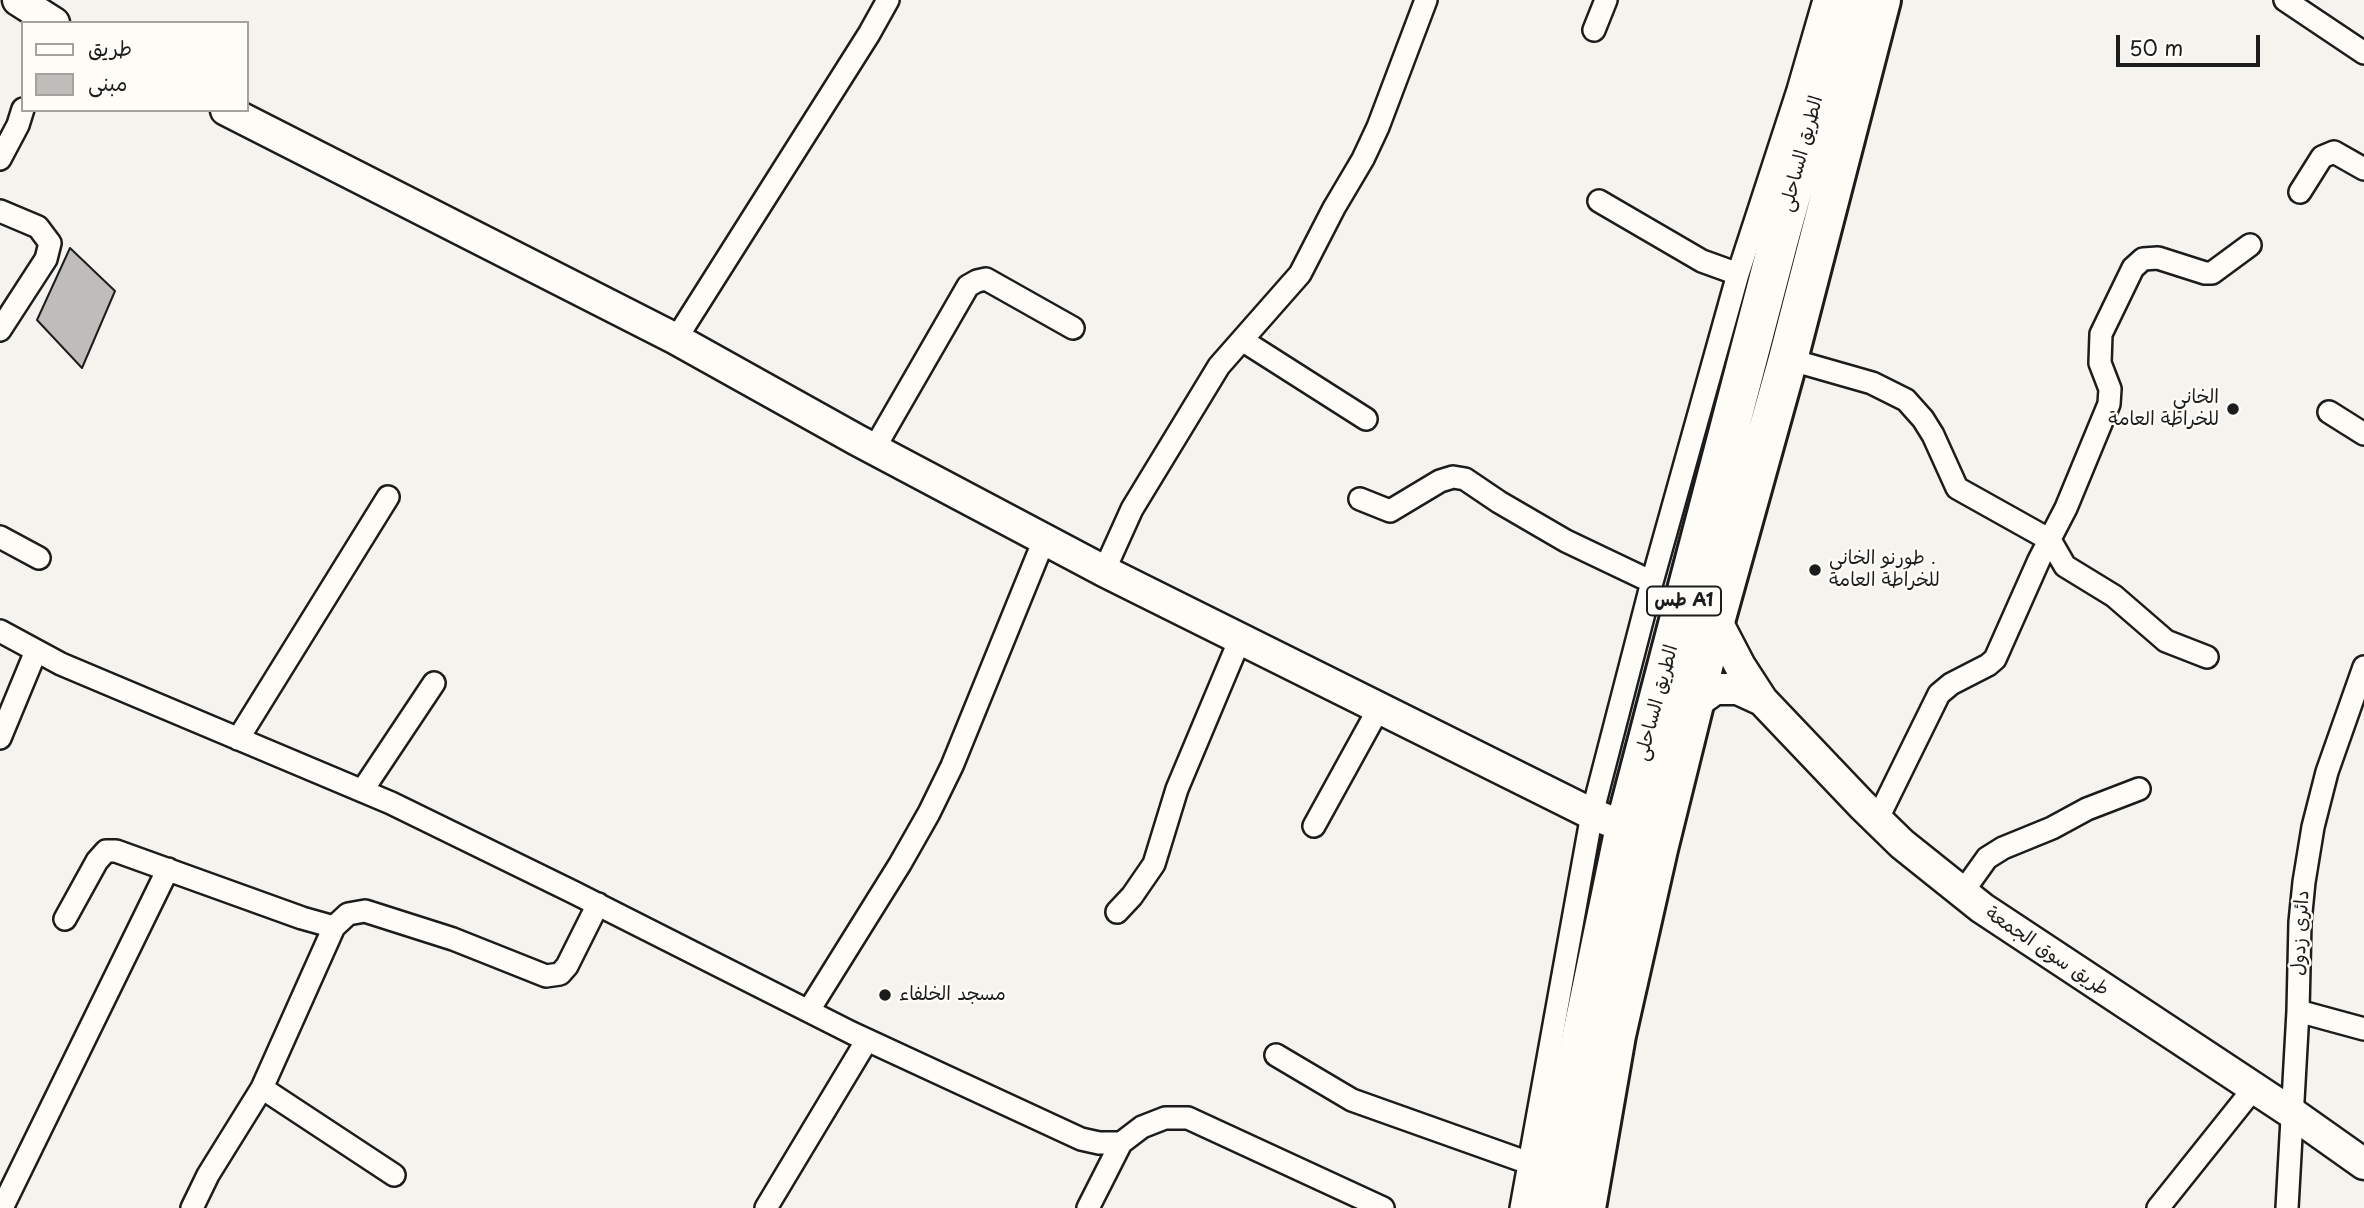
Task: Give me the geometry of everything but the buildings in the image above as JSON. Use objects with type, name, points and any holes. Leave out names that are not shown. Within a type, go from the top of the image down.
[{"type":"highway","name":"الطريق الساحلى","points":[[1586,1208],[1616,1035],[1693,704],[1787,359],[1842,78],[1845,0]]},
{"type":"highway","name":"الطريق الساحلى","points":[[1548,1208],[1608,820],[1779,239],[1842,78],[1881,0]]},
{"type":"street","points":[[676,339],[888,0]]},
{"type":"street","points":[[1104,571],[1132,509],[1219,366],[1300,275],[1378,127],[1426,0]]},
{"type":"street","points":[[1594,30],[1606,0]]},
{"type":"street","points":[[1521,1208],[1608,820],[1651,582],[1738,274],[1798,90],[1824,0]]},
{"type":"street","points":[[2285,0],[2364,53]]},
{"type":"street","points":[[26,2],[51,21]]},
{"type":"street","points":[[0,159],[22,112]]},
{"type":"street","points":[[230,112],[676,339],[874,449],[1104,571],[1608,820]]},
{"type":"street","points":[[2300,192],[2322,157],[2334,152],[2364,169]]},
{"type":"street","points":[[1599,201],[1702,261],[1738,274]]},
{"type":"street","points":[[0,211],[38,227],[50,243],[46,259],[0,330]]},
{"type":"street","points":[[1877,820],[1939,694],[1951,684],[1995,659],[2066,508],[2109,404],[2110,389],[2100,363],[2101,334],[2133,268],[2143,259],[2158,258],[2212,273],[2250,245]]},
{"type":"street","points":[[874,449],[968,286],[986,279],[1073,328]]},
{"type":"street","points":[[1242,340],[1366,419]]},
{"type":"street","points":[[1787,359],[1872,383],[1906,400],[1933,435],[1957,488],[2050,540],[2066,566],[2114,596],[2166,641],[2207,657]]},
{"type":"street","points":[[2329,412],[2364,434]]},
{"type":"street","points":[[1360,499],[1390,511],[1440,481],[1453,477],[1465,479],[1566,541],[1651,582]]},
{"type":"street","points":[[238,738],[388,497]]},
{"type":"street","points":[[0,537],[40,558]]},
{"type":"street","points":[[809,1010],[929,813],[952,766],[1044,540]]},
{"type":"street","name":"طريق سوق الجمعة","points":[[1715,618],[1740,666],[1762,700],[1902,844],[1962,892],[2080,974],[2292,1112],[2364,1164]]},
{"type":"street","points":[[0,631],[61,664],[362,791],[598,904],[867,1040],[1082,1139],[1099,1143],[1121,1143]]},
{"type":"street","points":[[1117,912],[1132,896],[1154,864],[1177,789],[1240,639]]},
{"type":"street","points":[[0,738],[36,651]]},
{"type":"street","name":"دائرى زدول","points":[[2287,1208],[2300,922],[2313,827],[2327,772],[2364,667]]},
{"type":"street","points":[[362,791],[435,683]]},
{"type":"street","name":"طريق سوق الجمعة","points":[[1693,704],[1715,689],[1738,689],[1762,700]]},
{"type":"street","points":[[1314,826],[1379,708]]},
{"type":"street","points":[[1962,892],[1987,858],[2003,848],[2029,839],[2087,809],[2139,789]]},
{"type":"street","points":[[65,919],[97,861],[106,851],[116,851],[334,927]]},
{"type":"street","points":[[2,1208],[168,869]]},
{"type":"street","points":[[192,1208],[208,1175],[262,1088],[334,927],[348,914],[365,911],[453,939],[535,972],[553,975],[560,974],[567,966],[598,904]]},
{"type":"street","points":[[2298,1011],[2364,1029]]},
{"type":"street","points":[[766,1208],[867,1040]]},
{"type":"street","points":[[1276,1055],[1352,1100],[1529,1163]]},
{"type":"street","points":[[262,1088],[394,1175]]},
{"type":"street","points":[[2158,1208],[2254,1088]]},
{"type":"street","points":[[1088,1208],[1121,1143],[1142,1127],[1165,1118],[1188,1118],[1383,1208]]},
{"type":"place","name":"الخاني للخراطة العامة","points":[[2233,409]]},
{"type":"place","name":"طورنو الخاني . للخراطة العامة","points":[[1815,570]]},
{"type":"place","name":"مسجد الخلفاء","points":[[885,995]]}]
